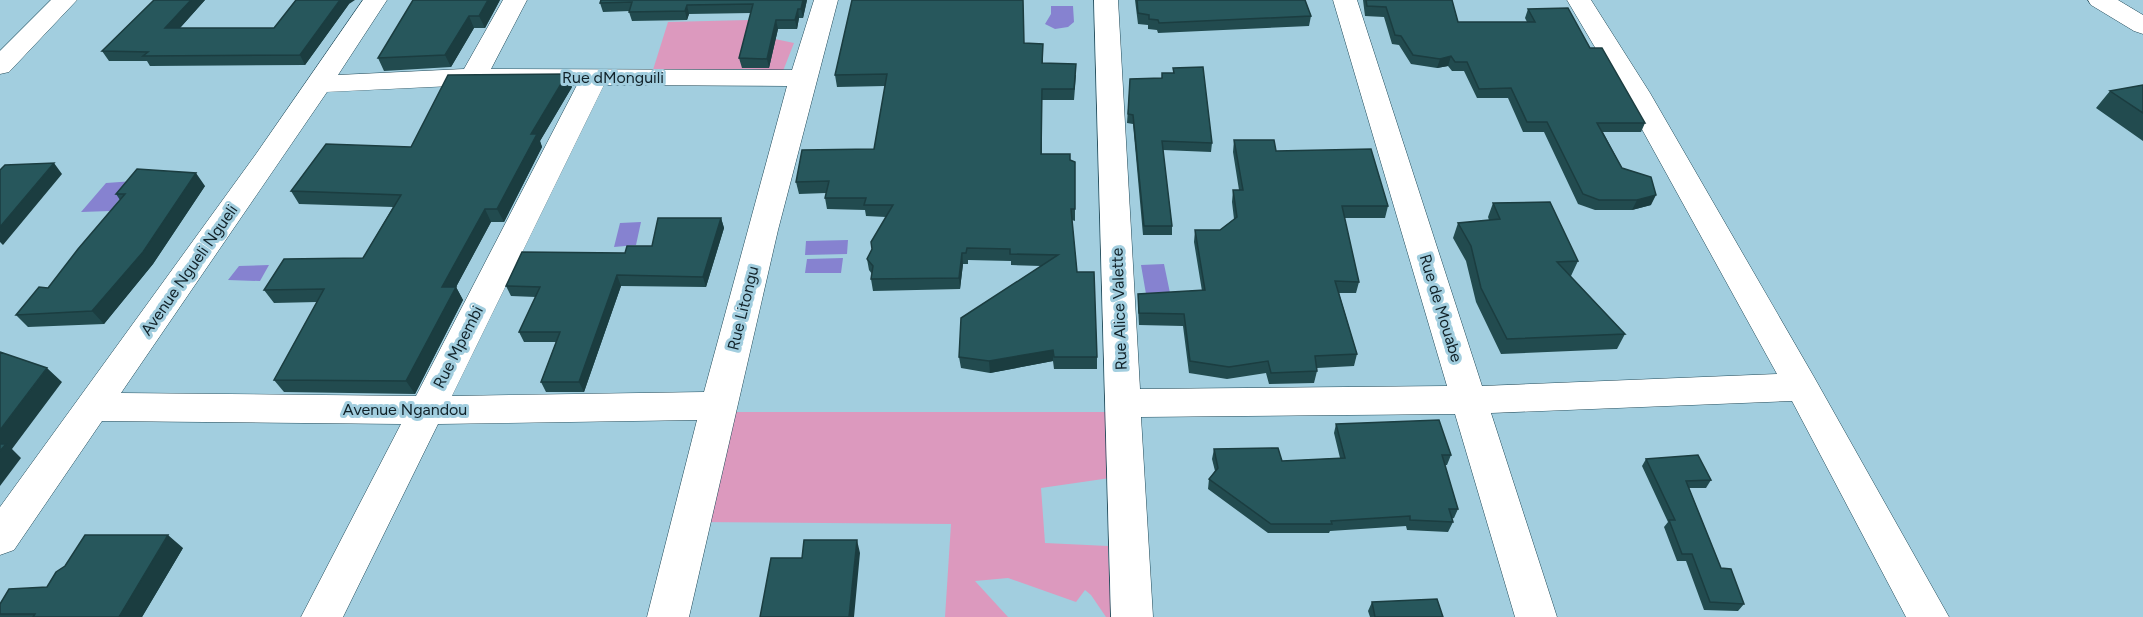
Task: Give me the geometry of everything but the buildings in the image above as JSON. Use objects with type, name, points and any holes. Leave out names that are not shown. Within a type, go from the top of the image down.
[{"type":"street","points":[[0,66],[65,0]]},
{"type":"street","name":"Avenue Ngueli Ngueli","points":[[0,538],[266,161],[375,0]]},
{"type":"street","points":[[473,77],[515,0]]},
{"type":"street","name":"Rue Litongu","points":[[668,617],[718,406],[802,78],[826,0]]},
{"type":"street","name":"Rue Alice Valette","points":[[1106,0],[1132,617]]},
{"type":"street","name":"Rue de Mouabe","points":[[1345,0],[1536,617]]},
{"type":"street","points":[[1579,0],[1636,93],[1802,387],[1928,617]]},
{"type":"street","points":[[2100,0],[2143,26]]},
{"type":"street","name":"Rue dMonguili","points":[[316,84],[473,77],[802,78]]},
{"type":"street","name":"Rue Mpembi","points":[[322,617],[595,77]]},
{"type":"street","points":[[1122,403],[1470,400],[1802,387]]},
{"type":"street","name":"Avenue Ngandou","points":[[92,407],[426,410],[718,406]]},
{"type":"shaded area","points":[[1051,6],[1073,6],[1074,22],[1068,27],[1055,29],[1045,24],[1051,14]]},
{"type":"shaded area","points":[[748,20],[761,36],[794,43],[783,71],[744,69],[652,73],[668,22]]},
{"type":"shaded area","points":[[134,181],[110,211],[81,212],[106,183]]},
{"type":"shaded area","points":[[641,222],[636,245],[614,247],[620,223]]},
{"type":"shaded area","points":[[848,240],[847,254],[805,255],[806,241]]},
{"type":"shaded area","points":[[843,258],[841,273],[805,273],[807,259]]},
{"type":"shaded area","points":[[1164,264],[1170,293],[1146,294],[1141,265]]},
{"type":"shaded area","points":[[269,265],[260,281],[228,280],[239,266]]},
{"type":"shaded area","points":[[727,412],[1106,412],[1110,478],[1041,488],[1045,543],[1108,546],[1111,617],[1106,617],[1085,590],[1076,602],[1008,578],[975,581],[1008,617],[945,617],[951,524],[695,522]]}]
